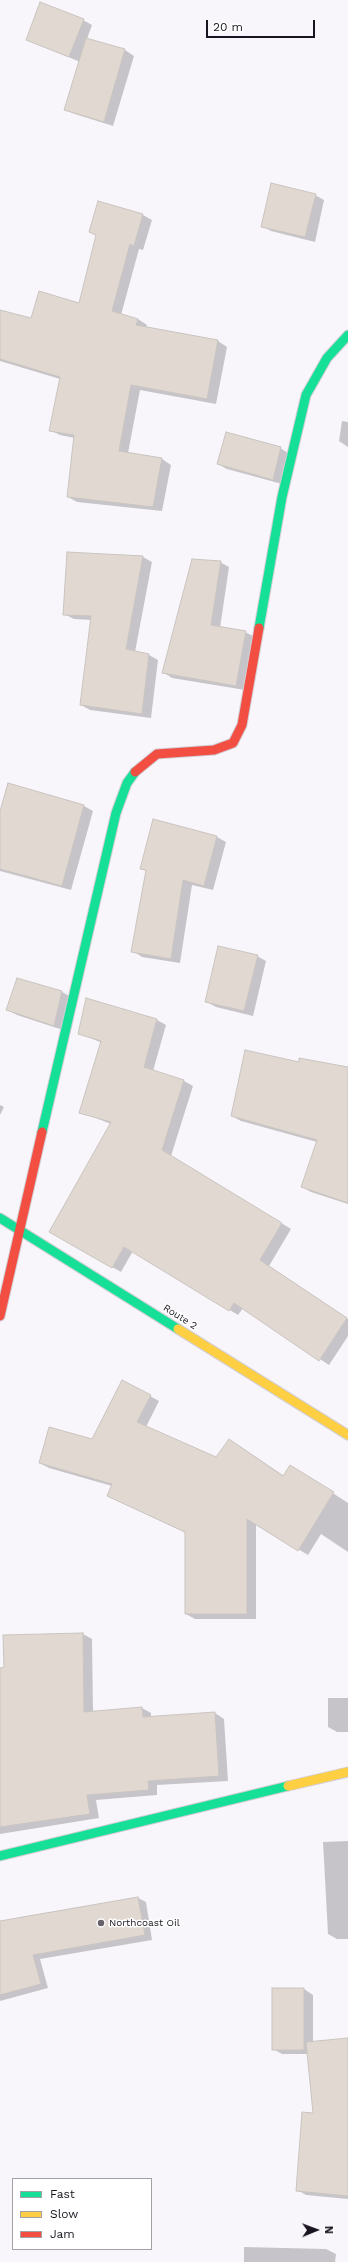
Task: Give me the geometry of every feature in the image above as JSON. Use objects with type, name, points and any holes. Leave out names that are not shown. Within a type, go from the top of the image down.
[{"type":"main road","points":[[0,1316],[116,812],[127,783],[138,768],[157,754],[179,751],[214,750],[233,743],[242,725],[282,497],[306,395],[328,358],[348,336]]},
{"type":"main road","name":"Route 2","points":[[0,1218],[348,1435]]},
{"type":"main road","points":[[0,1856],[348,1772]]},
{"type":"building","points":[[40,2],[84,19],[69,57],[26,40]]},
{"type":"building","points":[[86,38],[125,49],[104,122],[64,110]]},
{"type":"building","points":[[271,183],[316,194],[305,237],[261,227]]},
{"type":"building","points":[[98,201],[143,214],[134,246],[130,244],[112,311],[138,319],[136,325],[218,340],[207,399],[131,385],[119,451],[162,458],[153,507],[67,497],[74,435],[49,431],[60,377],[0,359],[0,310],[31,318],[39,291],[79,303],[96,235],[89,232]]},
{"type":"building","points":[[226,432],[281,447],[273,480],[217,464]]},
{"type":"building","points":[[67,552],[143,556],[126,649],[149,654],[142,714],[80,705],[91,616],[63,615]]},
{"type":"building","points":[[192,559],[221,561],[211,625],[246,631],[236,686],[162,673]]},
{"type":"building","points":[[8,783],[84,805],[62,886],[0,869],[0,811]]},
{"type":"building","points":[[153,819],[217,836],[204,886],[183,880],[171,959],[131,952],[146,870],[140,869]]},
{"type":"building","points":[[218,946],[258,955],[244,1011],[205,1002]]},
{"type":"building","points":[[17,978],[62,991],[54,1026],[6,1010]]},
{"type":"building","points":[[86,998],[157,1019],[144,1067],[184,1080],[162,1150],[282,1223],[260,1260],[347,1318],[319,1361],[234,1303],[229,1311],[124,1247],[112,1268],[49,1232],[111,1122],[79,1113],[101,1041],[78,1034]]},
{"type":"building","points":[[245,1050],[299,1062],[299,1058],[348,1067],[348,1203],[301,1187],[317,1140],[231,1116]]},
{"type":"building","points":[[122,1380],[151,1395],[137,1422],[216,1457],[229,1439],[283,1476],[290,1465],[334,1492],[298,1551],[247,1519],[247,1614],[185,1614],[185,1532],[107,1496],[112,1484],[39,1463],[49,1427],[92,1439]]},
{"type":"building","points":[[83,1633],[84,1712],[142,1707],[143,1717],[215,1712],[219,1776],[148,1781],[149,1790],[87,1795],[90,1814],[0,1827],[0,1668],[4,1667],[3,1635]]},
{"type":"building","points":[[138,1897],[145,1935],[33,1955],[41,1984],[0,1995],[0,1921]]},
{"type":"building","points":[[272,1988],[304,1988],[304,2050],[272,2050]]},
{"type":"building","points":[[348,2038],[348,2196],[296,2191],[302,2112],[313,2113],[306,2042]]},
{"type":"traffic: fast","points":[[259,628],[282,497],[306,395],[327,358],[348,335]]},
{"type":"traffic: fast","points":[[42,1132],[116,813],[127,783],[135,772]]},
{"type":"traffic: fast","points":[[0,1218],[178,1329]]},
{"type":"traffic: fast","points":[[0,1856],[288,1786]]},
{"type":"traffic: slow","points":[[178,1329],[348,1435]]},
{"type":"traffic: slow","points":[[288,1786],[348,1772]]},
{"type":"traffic: jam","points":[[135,772],[157,754],[214,750],[233,743],[242,725],[259,628]]},
{"type":"traffic: jam","points":[[0,1316],[42,1132]]},
{"type":"place","name":"Northcoast Oil","points":[[101,1923]]}]
